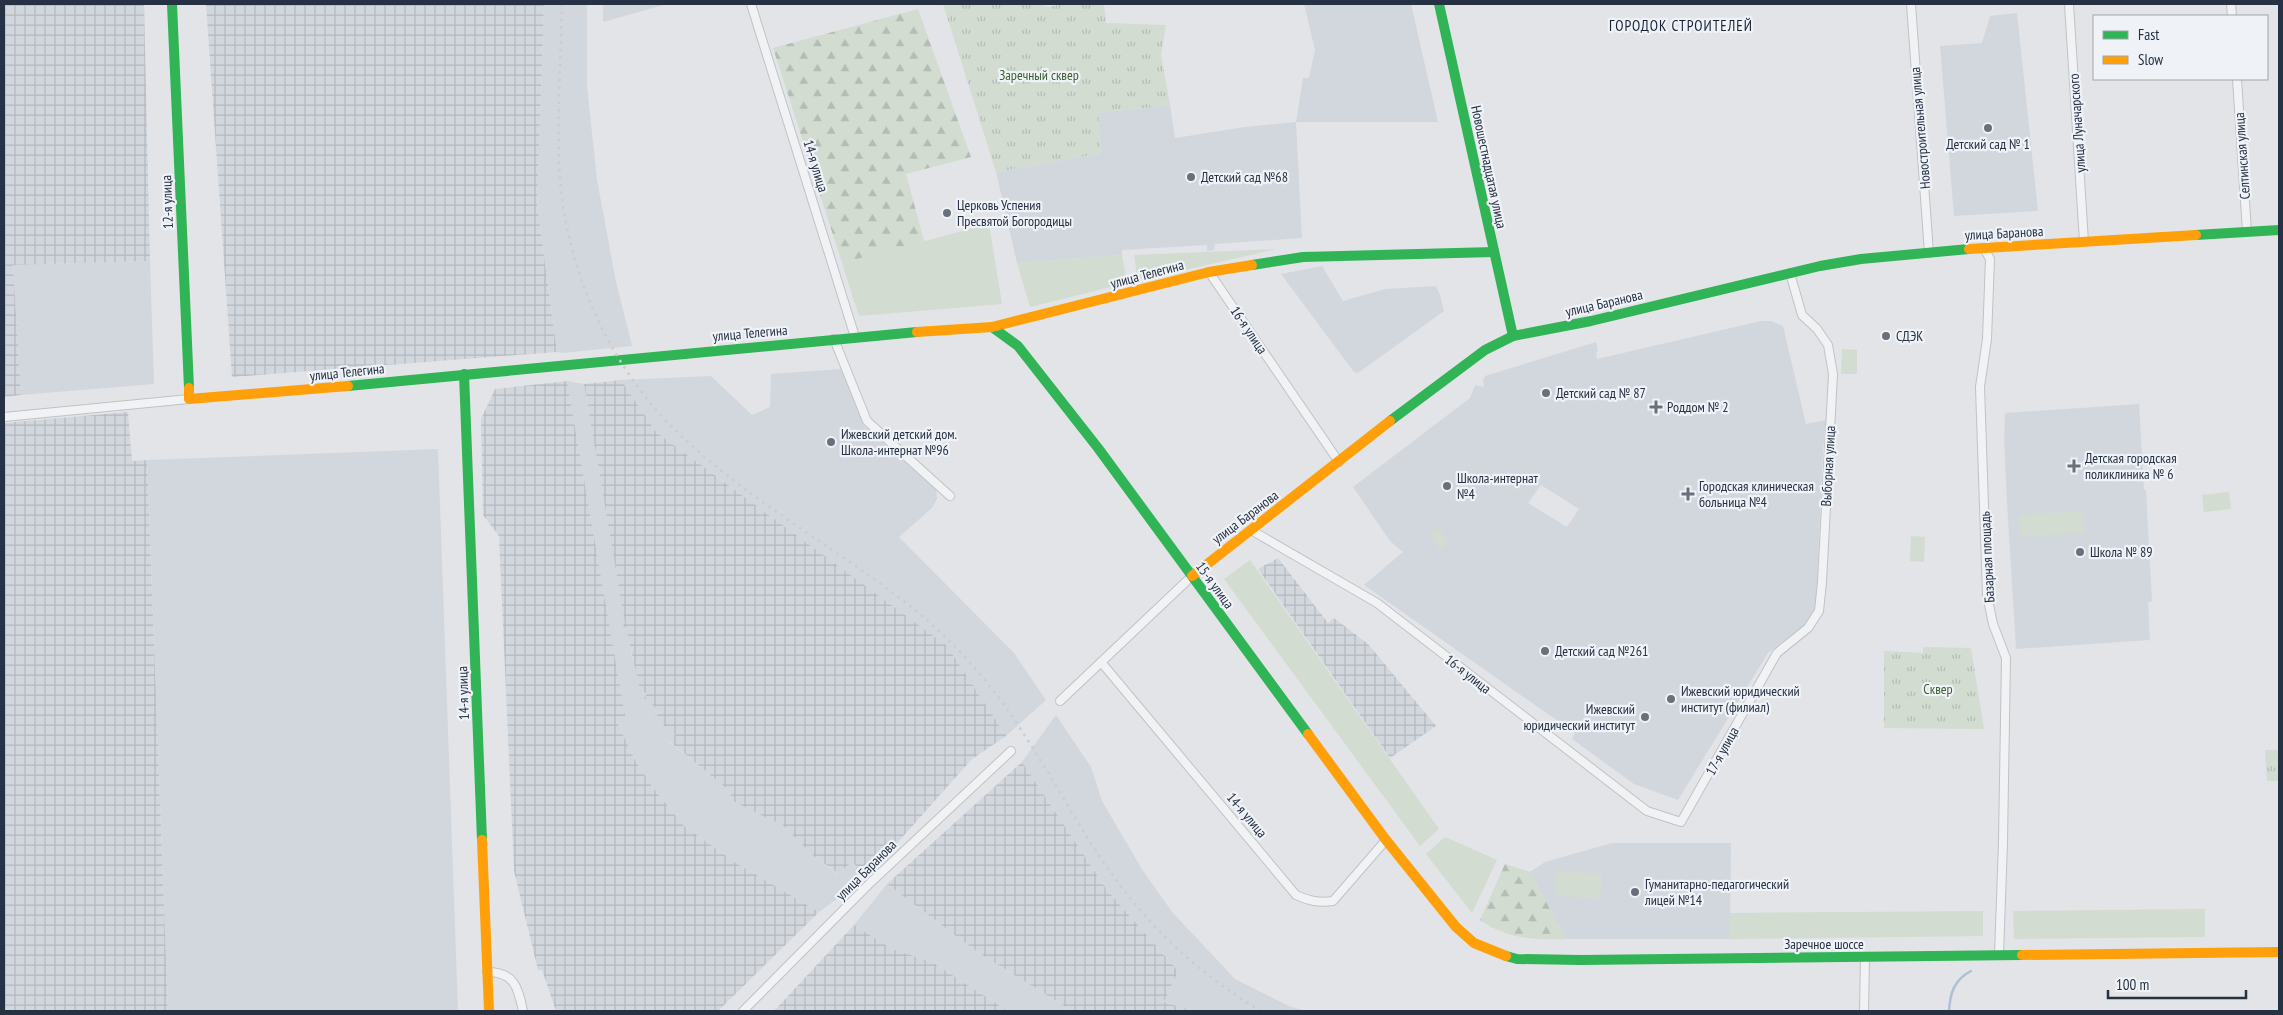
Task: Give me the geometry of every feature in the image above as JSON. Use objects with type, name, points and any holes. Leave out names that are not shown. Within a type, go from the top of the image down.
[{"type":"main road","name":"12-я улица","points":[[172,4],[189,399]]},
{"type":"main road","name":"Новошестнадцатая улица","points":[[1439,4],[1513,336]]},
{"type":"main road","name":"улица Баранова","points":[[1192,576],[1417,400],[1486,350],[1513,336],[1582,323],[1820,266],[1861,259],[1984,248],[2279,230]]},
{"type":"main road","name":"улица Телегина","points":[[189,399],[330,388],[855,337],[992,327],[1209,272],[1303,256],[1494,252]]},
{"type":"main road","name":"15-я улица","points":[[992,327],[1018,346],[1098,448],[1386,840],[1408,867]]},
{"type":"main road","name":"14-я улица","points":[[464,374],[488,1011]]},
{"type":"main road","name":"Заречное шоссе","points":[[1408,867],[1440,909],[1474,943],[1493,952],[1517,959],[1865,958],[2279,952]]},
{"type":"street","name":"14-я улица","points":[[750,4],[855,337]]},
{"type":"street","name":"Новостроительная улица","points":[[1910,4],[1929,253]]},
{"type":"street","name":"улица Луначарского","points":[[2069,4],[2084,242]]},
{"type":"street","name":"Селтинская улица","points":[[2236,80],[2247,232]]},
{"type":"street","name":"Базарная площадь","points":[[1984,248],[1990,259],[1987,339],[1980,387],[1987,595],[1993,624],[2006,658],[2004,842],[2000,955]]},
{"type":"street","name":"16-я улица","points":[[1209,272],[1339,462]]},
{"type":"street","name":"Выборная улица","points":[[1778,653],[1808,628],[1819,611],[1833,374],[1828,345],[1817,329],[1802,315],[1790,273]]},
{"type":"street","points":[[834,339],[867,420],[950,496]]},
{"type":"street","name":"улица Телегина","points":[[4,417],[189,399]]},
{"type":"street","name":"16-я улица","points":[[1251,530],[1377,603],[1647,811],[1681,822]]},
{"type":"street","name":"улица Баранова","points":[[1060,701],[1192,576]]},
{"type":"street","name":"17-я улица","points":[[1681,822],[1778,653]]},
{"type":"street","name":"14-я улица","points":[[1101,662],[1296,895],[1307,900],[1334,901],[1386,840]]},
{"type":"street","name":"улица Баранова","points":[[743,1011],[870,883],[1011,751]]},
{"type":"street","points":[[1864,1011],[1865,958]]},
{"type":"street","points":[[487,972],[498,972],[510,978],[519,992],[523,1011]]},
{"type":"shaded area","points":[[4,4],[144,4],[150,261],[13,265],[21,395],[4,397]]},
{"type":"shaded area","points":[[206,4],[544,4],[537,205],[557,352],[232,377]]},
{"type":"shaded area","points":[[544,4],[587,4],[587,86],[597,180],[616,282],[632,346],[557,352],[537,205]]},
{"type":"shaded area","points":[[603,4],[667,4],[603,22]]},
{"type":"shaded area","points":[[1304,4],[1411,4],[1438,122],[1296,122],[1303,78],[1309,78],[1315,50]]},
{"type":"shaded area","name":"Детский сад № 1","points":[[2017,13],[2038,211],[1954,216],[1940,46],[1982,43],[1990,16]]},
{"type":"shaded area","name":"Детский сад №68","points":[[1170,105],[1175,138],[1245,127],[1296,122],[1302,238],[1215,244],[1214,250],[1207,251],[1207,245],[1122,250],[1122,255],[1017,263],[996,172],[1101,153],[1098,113]]},
{"type":"shaded area","points":[[150,261],[154,384],[21,395],[13,265]]},
{"type":"shaded area","points":[[1322,266],[1343,301],[1385,289],[1436,286],[1444,311],[1358,373],[1354,372],[1281,274]]},
{"type":"shaded area","points":[[1761,321],[1771,321],[1783,326],[1806,424],[1826,420],[1816,603],[1810,621],[1768,653],[1678,800],[1634,784],[1572,739],[1575,733],[1364,585],[1403,552],[1390,541],[1353,487],[1470,398],[1475,385],[1484,387],[1483,381],[1485,376],[1596,342],[1597,359]],"holes":[[[1541,485],[1579,509],[1567,527],[1528,503]]]},
{"type":"shaded area","points":[[842,369],[864,426],[936,490],[937,499],[932,508],[899,537],[1014,653],[1046,700],[1006,736],[946,646],[656,432],[621,380],[711,376],[752,415],[770,407],[771,374]]},
{"type":"shaded area","points":[[621,380],[656,432],[947,646],[1006,736],[972,759],[866,878],[852,861],[839,874],[811,854],[778,820],[775,822],[729,799],[732,793],[669,741],[675,735],[655,718],[660,711],[644,698],[647,694],[640,689],[626,628],[623,625],[625,623],[584,384]]},
{"type":"shaded area","points":[[567,381],[584,384],[632,657],[647,694],[660,711],[655,718],[675,735],[669,742],[733,793],[729,798],[777,819],[811,854],[838,874],[852,861],[866,878],[819,912],[736,863],[683,825],[651,785],[635,760],[616,720],[624,716]]},
{"type":"shaded area","points":[[567,381],[625,716],[616,720],[635,760],[651,785],[683,825],[736,863],[819,912],[718,1011],[556,1011],[542,970],[538,970],[514,871],[499,536],[483,515],[481,419],[495,389]]},
{"type":"shaded area","name":"Школа № 89","points":[[2139,404],[2152,601],[2148,602],[2150,640],[2016,649],[2004,441],[2005,413]]},
{"type":"shaded area","points":[[128,412],[132,461],[147,460],[168,1011],[4,1011],[4,423]]},
{"type":"shaded area","points":[[438,449],[458,1011],[168,1011],[147,460]]},
{"type":"shaded area","points":[[1278,558],[1328,623],[1334,618],[1368,644],[1436,726],[1390,758],[1258,569]]},
{"type":"shaded area","points":[[1056,715],[1091,767],[1102,801],[1143,871],[1173,913],[1235,979],[1289,1006],[1305,1011],[1193,1011],[1164,1002],[1178,971],[1107,890],[1022,762]]},
{"type":"shaded area","points":[[1022,762],[1107,890],[1178,971],[1164,1002],[1193,1011],[1072,1011],[976,951],[887,884]]},
{"type":"shaded area","name":"Гуманитарно-педагогический лицей №14","points":[[1612,843],[1731,843],[1730,939],[1566,939],[1530,872],[1545,862]]},
{"type":"shaded area","points":[[887,884],[976,951],[1072,1011],[1008,1011],[932,962],[892,949],[854,925]]},
{"type":"shaded area","points":[[854,925],[892,949],[932,962],[1008,1011],[774,1011]]},
{"type":"green space","name":"Заречный сквер","points":[[943,4],[1040,4],[1049,7],[1062,4],[1104,4],[1106,23],[1166,25],[1161,55],[1170,105],[1098,113],[1101,153],[996,172]]},
{"type":"green space","points":[[918,9],[971,157],[906,174],[924,241],[842,263],[773,48]]},
{"type":"green space","points":[[989,224],[1002,304],[859,316],[842,263]]},
{"type":"green space","points":[[1276,249],[1138,281],[1134,255]]},
{"type":"green space","points":[[1122,255],[1127,283],[1030,307],[1017,263]]},
{"type":"green space","points":[[1842,349],[1857,350],[1857,374],[1841,374]]},
{"type":"green space","points":[[2229,492],[2231,509],[2204,512],[2202,495]]},
{"type":"green space","points":[[2083,511],[2084,533],[2020,537],[2019,515]]},
{"type":"green space","points":[[1439,528],[1449,543],[1439,549],[1429,534]]},
{"type":"green space","points":[[1911,536],[1925,537],[1924,562],[1910,561]]},
{"type":"green space","points":[[1250,560],[1439,829],[1420,846],[1224,579]]},
{"type":"green space","name":"Сквер","points":[[1923,647],[1971,648],[1984,729],[1884,728],[1884,651],[1923,653]]},
{"type":"green space","points":[[2265,750],[2279,750],[2279,781],[2267,781]]},
{"type":"green space","points":[[1445,837],[1497,860],[1472,913],[1426,854]]},
{"type":"green space","points":[[1505,864],[1530,872],[1566,939],[1542,939],[1510,935],[1480,920]]},
{"type":"green space","points":[[1557,871],[1602,874],[1600,899],[1555,896]]},
{"type":"green space","points":[[2205,909],[2205,937],[2014,939],[2013,911]]},
{"type":"green space","points":[[1983,911],[1983,936],[1730,939],[1730,913]]},
{"type":"waterway","points":[[1949,1011],[1950,998],[1954,988],[1971,971]]},
{"type":"railway","points":[[562,4],[558,121],[559,160],[568,232],[577,268],[590,302],[624,367],[645,397],[669,424],[733,480],[879,582],[904,601],[951,643],[973,666],[1010,713],[1106,866],[1139,909],[1195,965],[1238,997],[1261,1011]]},
{"type":"traffic: fast","points":[[172,4],[189,388]]},
{"type":"traffic: fast","points":[[1439,4],[1513,336]]},
{"type":"traffic: fast","points":[[2196,235],[2279,230]]},
{"type":"traffic: fast","points":[[1390,421],[1485,350],[1513,336],[1591,321],[1820,266],[1861,259],[1969,249]]},
{"type":"traffic: fast","points":[[1252,265],[1303,257],[1494,252]]},
{"type":"traffic: fast","points":[[992,327],[1018,346],[1098,448],[1308,734]]},
{"type":"traffic: fast","points":[[348,386],[917,332]]},
{"type":"traffic: fast","points":[[464,374],[482,840]]},
{"type":"traffic: fast","points":[[1506,956],[1517,959],[1581,960],[2022,955]]},
{"type":"traffic: slow","points":[[1969,249],[2196,235]]},
{"type":"traffic: slow","points":[[917,332],[992,327],[1209,272],[1252,265]]},
{"type":"traffic: slow","points":[[189,388],[189,399],[348,386]]},
{"type":"traffic: slow","points":[[1192,576],[1390,421]]},
{"type":"traffic: slow","points":[[1308,734],[1386,840],[1456,927],[1474,943],[1506,956]]},
{"type":"traffic: slow","points":[[482,840],[489,1011]]},
{"type":"traffic: slow","points":[[2022,955],[2279,952]]},
{"type":"place","name":"Детский сад № 1","points":[[1988,128]]},
{"type":"place","name":"Детский сад №68","points":[[1191,177]]},
{"type":"place","name":"Церковь Успения Пресвятой Богородицы","points":[[947,213]]},
{"type":"place","name":"СДЭК","points":[[1886,336]]},
{"type":"place","name":"Детский сад № 87","points":[[1546,393]]},
{"type":"place","name":"Роддом № 2","points":[[1656,407]]},
{"type":"place","name":"Ижевский детский дом. Школа-интернат №96","points":[[831,442]]},
{"type":"place","name":"Детская городская поликлиника № 6","points":[[2074,466]]},
{"type":"place","name":"Школа-интернат №4","points":[[1447,486]]},
{"type":"place","name":"Городская клиническая больница №4","points":[[1688,494]]},
{"type":"place","name":"Школа № 89","points":[[2080,552]]},
{"type":"place","name":"Детский сад №261","points":[[1545,651]]},
{"type":"place","name":"Ижевский юридический институт (филиал)","points":[[1671,699]]},
{"type":"place","name":"Ижевский юридический институт","points":[[1645,717]]},
{"type":"place","name":"Гуманитарно-педагогический лицей №14","points":[[1635,892]]},
{"type":"district","name":"ГОРОДОК СТРОИТЕЛЕЙ","points":[[1681,25]]}]
